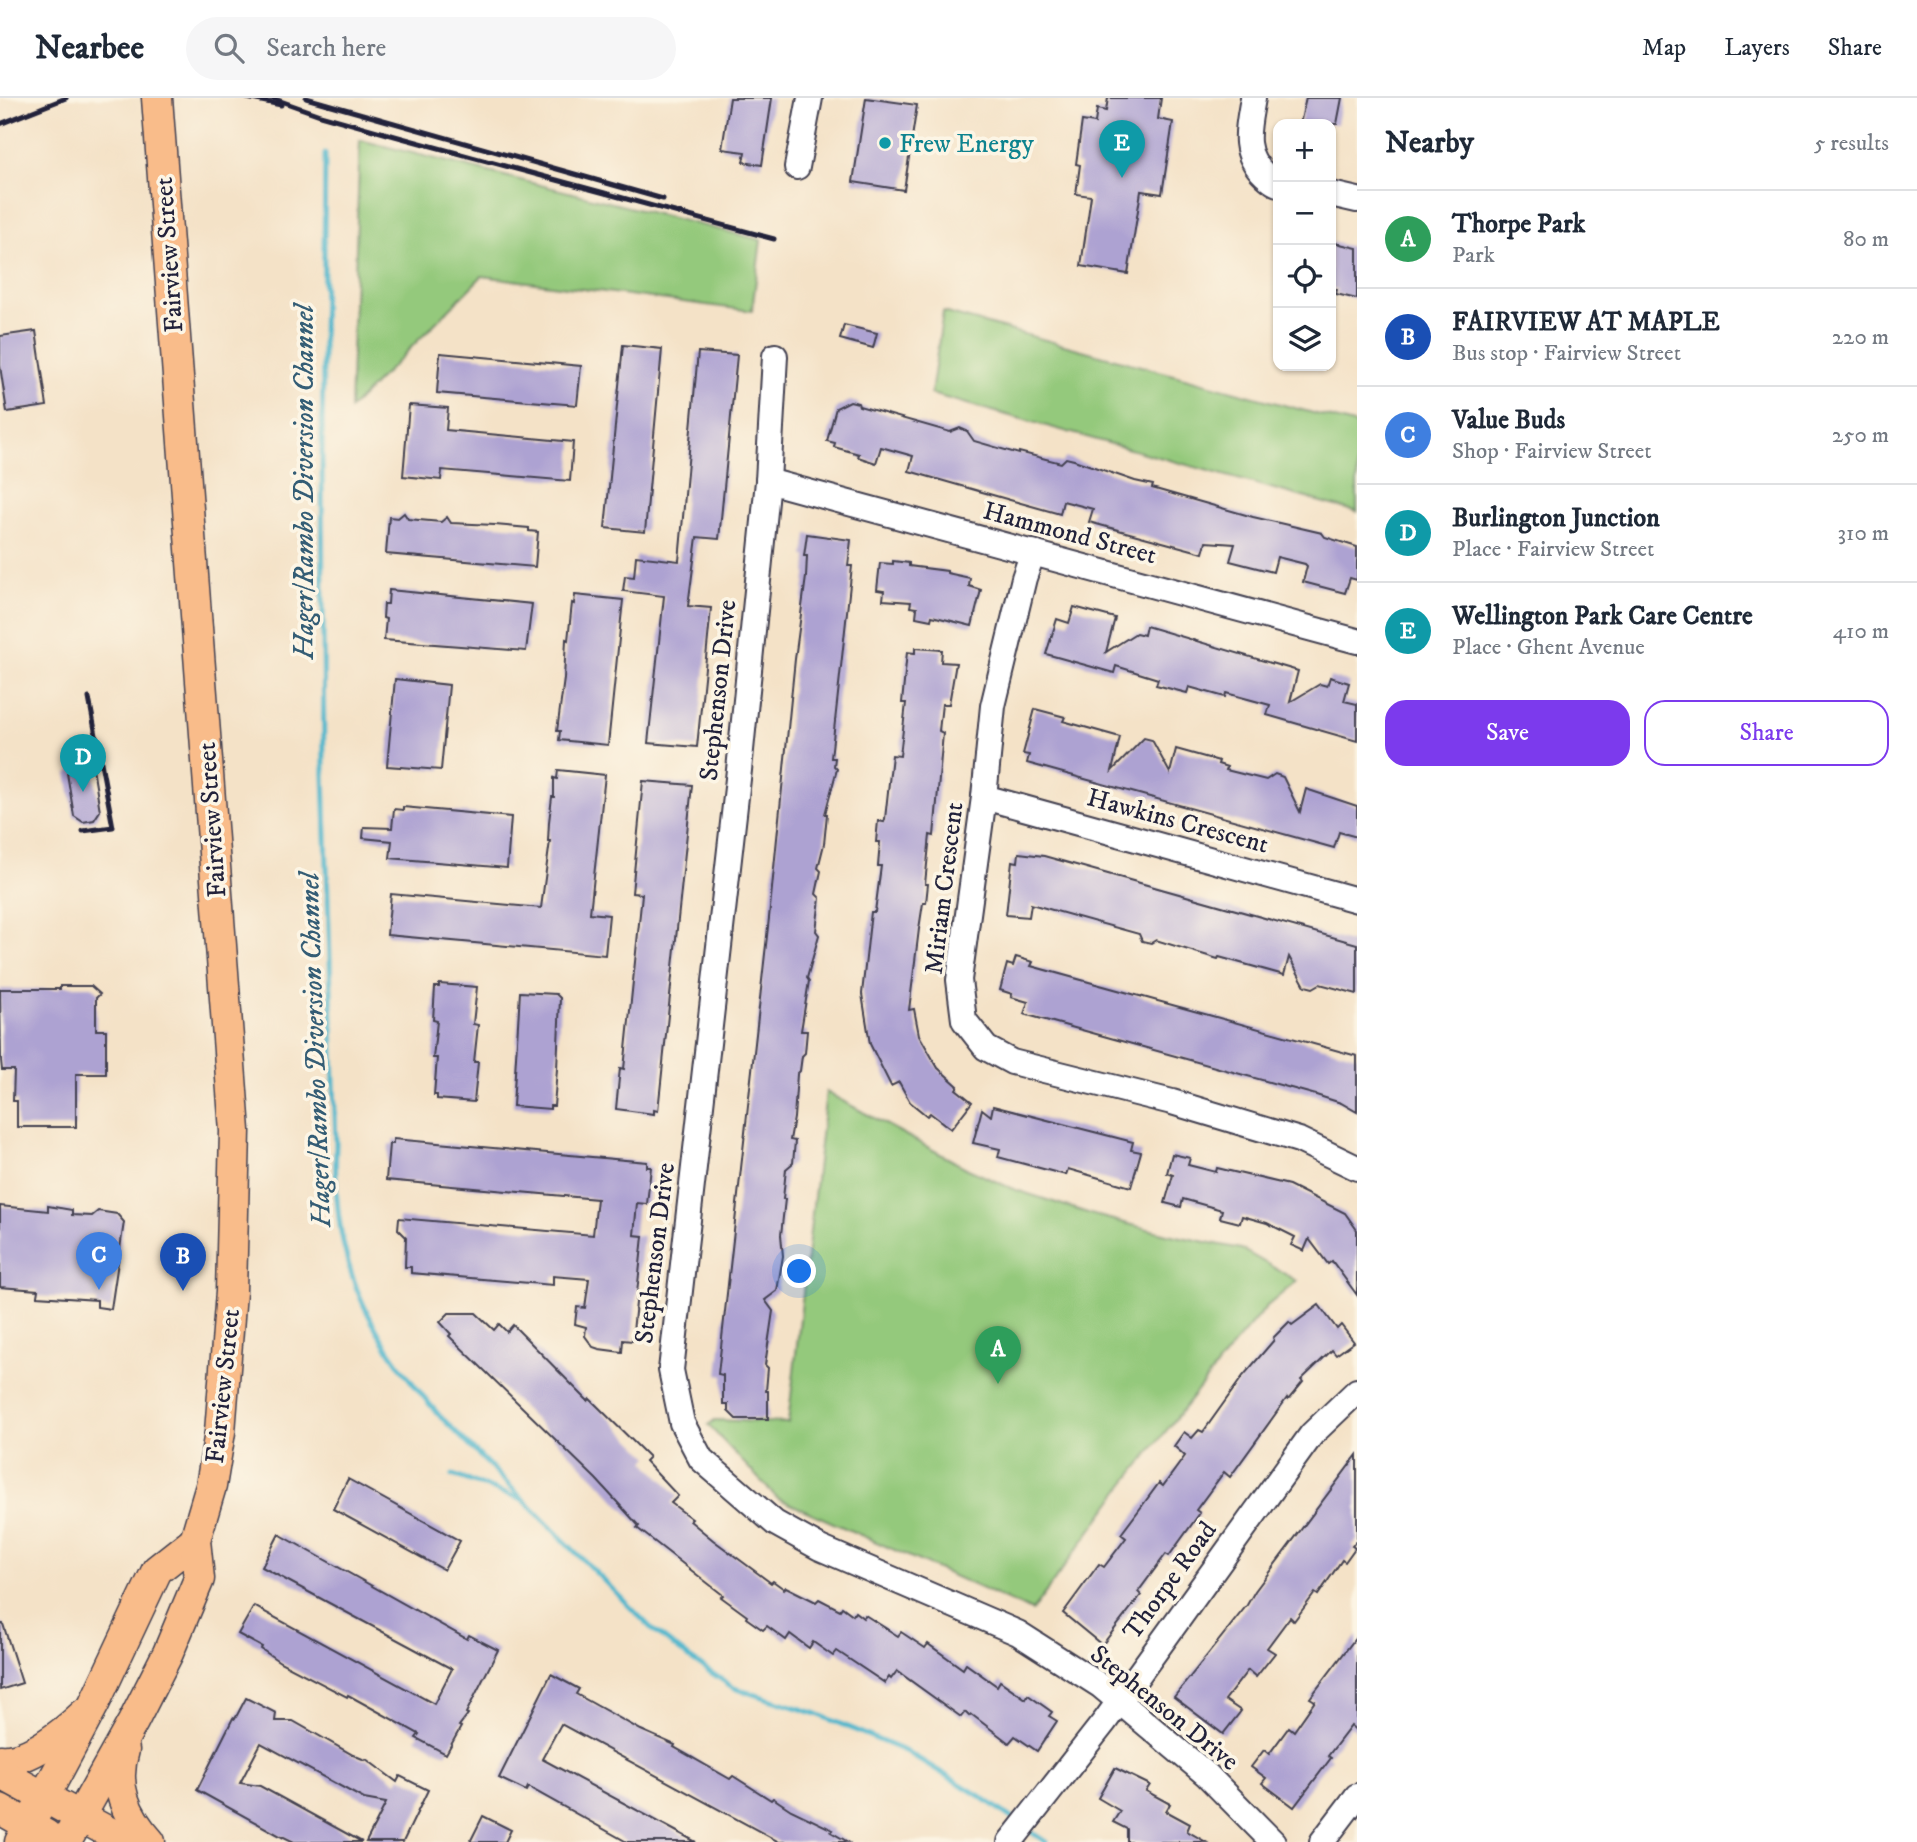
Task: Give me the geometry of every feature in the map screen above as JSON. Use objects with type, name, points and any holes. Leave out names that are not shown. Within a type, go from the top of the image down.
[{"type":"main road","name":"Fairview Street","points":[[66,1842],[173,1644],[199,1579],[195,1540],[211,1486],[220,1432],[231,1292],[235,1131],[157,98]]},
{"type":"main road","points":[[25,1834],[94,1704],[157,1570],[195,1540]]},
{"type":"main road","points":[[0,1760],[26,1755],[60,1735],[94,1704]]},
{"type":"main road","points":[[133,1722],[119,1766],[120,1789],[128,1808],[150,1842]]},
{"type":"main road","points":[[0,1773],[127,1842]]},
{"type":"main road","points":[[0,1809],[25,1834],[58,1842]]},
{"type":"street","points":[[797,167],[810,98]]},
{"type":"street","points":[[1253,98],[1247,145],[1254,165],[1273,182]]},
{"type":"street","points":[[1336,195],[1357,200]]},
{"type":"street","name":"Stephenson Drive","points":[[775,356],[768,481],[739,770],[671,1370],[682,1423],[701,1459],[775,1523],[820,1548],[1018,1633],[1101,1686],[1206,1774],[1273,1842]]},
{"type":"street","name":"Hammond Street","points":[[768,481],[1357,641]]},
{"type":"street","name":"Miriam Crescent","points":[[1032,552],[993,706],[984,797],[959,980],[964,1020],[986,1048],[1012,1062],[1172,1101],[1299,1140],[1357,1168]]},
{"type":"street","name":"Hawkins Crescent","points":[[984,797],[1357,900]]},
{"type":"street","name":"Thorpe Road","points":[[1010,1842],[1118,1701],[1312,1434],[1357,1391]]},
{"type":"street","points":[[1322,1842],[1357,1796]]},
{"type":"green space","points":[[360,140],[761,240],[752,311],[482,276],[350,409]]},
{"type":"green space","points":[[943,312],[1357,425],[1357,512],[931,394]]},
{"type":"green space","points":[[826,1092],[968,1169],[1013,1189],[1094,1215],[1241,1249],[1297,1281],[1266,1307],[1231,1348],[1124,1485],[1032,1611],[777,1498],[708,1425],[715,1420],[788,1423]]},
{"type":"building","points":[[730,98],[772,98],[762,165],[743,162],[745,152],[722,149]]},
{"type":"building","name":"Frew Energy","points":[[866,98],[917,105],[904,190],[853,182]]},
{"type":"building","points":[[1108,98],[1161,98],[1158,119],[1173,122],[1162,194],[1141,191],[1128,274],[1081,266],[1091,196],[1076,194],[1080,165],[1076,164],[1082,121],[1095,123],[1097,109],[1106,111]]},
{"type":"building","points":[[1306,98],[1342,98],[1337,124],[1336,119],[1301,119]]},
{"type":"building","points":[[1336,243],[1357,248],[1357,299],[1336,294]]},
{"type":"building","points":[[844,325],[877,333],[873,348],[840,339]]},
{"type":"building","points":[[36,331],[47,406],[7,412],[0,366],[0,336]]},
{"type":"building","points":[[623,345],[662,349],[645,532],[605,528]]},
{"type":"building","points":[[698,352],[737,355],[719,539],[697,537],[688,606],[711,608],[697,747],[648,743],[664,596],[623,591],[625,576],[634,577],[636,556],[679,561]]},
{"type":"building","points":[[440,353],[581,366],[577,405],[437,393]]},
{"type":"building","points":[[850,401],[858,403],[859,406],[950,432],[960,428],[967,431],[974,441],[1019,454],[1061,463],[1066,458],[1074,460],[1153,485],[1152,488],[1253,517],[1322,533],[1325,537],[1357,547],[1357,580],[1350,578],[1345,593],[1303,582],[1307,566],[1305,564],[1277,557],[1273,572],[1230,561],[1235,544],[1206,542],[1203,553],[1089,522],[1093,509],[1063,501],[1060,514],[909,471],[913,456],[881,447],[876,463],[858,457],[859,454],[834,447],[835,443],[827,441],[836,408]]},
{"type":"building","points":[[409,405],[448,408],[446,430],[573,442],[570,481],[442,470],[441,480],[403,476]]},
{"type":"building","points":[[404,513],[408,519],[441,522],[447,517],[451,523],[529,528],[529,531],[538,532],[535,567],[386,554],[389,517],[398,518]]},
{"type":"building","points":[[807,534],[851,540],[848,566],[852,566],[831,758],[835,758],[834,766],[837,769],[825,814],[824,844],[818,868],[821,871],[816,894],[820,898],[816,931],[819,935],[807,978],[809,981],[801,1031],[807,1031],[805,1053],[797,1074],[790,1140],[795,1141],[793,1163],[786,1169],[781,1235],[783,1256],[777,1291],[765,1300],[773,1311],[765,1365],[768,1368],[768,1419],[736,1419],[728,1411],[728,1404],[723,1404],[723,1375],[718,1374],[806,577],[807,556],[804,556]]},
{"type":"building","points":[[893,561],[970,578],[969,586],[981,590],[972,626],[932,616],[931,620],[916,617],[917,608],[910,607],[911,602],[883,600],[884,591],[877,590],[880,563],[893,564]]},
{"type":"building","points":[[389,590],[532,604],[526,651],[384,640],[384,604],[388,604]]},
{"type":"building","points":[[575,595],[623,600],[608,745],[559,740],[560,731],[557,731],[566,639],[568,640]]},
{"type":"building","points":[[1074,607],[1115,618],[1106,652],[1136,633],[1144,635],[1146,626],[1298,671],[1290,702],[1320,684],[1327,686],[1330,677],[1349,683],[1344,701],[1357,704],[1357,741],[1267,715],[1270,705],[1226,693],[1225,697],[1189,687],[1187,693],[1156,685],[1158,679],[1116,666],[1114,673],[1046,654],[1057,619],[1069,623]]},
{"type":"building","points":[[915,648],[942,650],[941,662],[956,663],[949,704],[942,704],[939,731],[943,733],[934,836],[930,835],[925,884],[928,884],[926,903],[923,903],[909,1010],[914,1009],[919,1035],[938,1068],[958,1086],[956,1089],[972,1102],[951,1129],[930,1113],[927,1116],[910,1102],[899,1082],[891,1086],[870,1044],[862,994],[871,912],[875,912],[881,866],[878,866],[880,842],[876,842],[878,821],[884,822],[885,819],[892,755],[900,756],[906,703],[902,703],[907,652],[915,653]]},
{"type":"building","points":[[395,679],[449,685],[441,770],[387,766]]},
{"type":"building","points":[[1035,709],[1065,717],[1063,721],[1120,737],[1112,771],[1144,738],[1152,740],[1170,773],[1176,749],[1219,761],[1218,764],[1227,767],[1226,770],[1266,780],[1275,774],[1283,777],[1300,812],[1306,789],[1357,806],[1357,837],[1339,832],[1334,848],[1027,763],[1029,755],[1023,754]]},
{"type":"building","points":[[86,759],[88,769],[93,768],[100,811],[94,820],[83,822],[74,816],[67,773],[71,772],[69,762]]},
{"type":"building","points":[[558,770],[605,775],[590,913],[609,915],[605,955],[387,935],[391,894],[541,908],[550,841],[549,822],[554,797],[554,778],[557,779]]},
{"type":"building","points":[[643,781],[692,785],[658,1111],[654,1110],[654,1114],[616,1109],[620,1068],[624,1069],[642,894],[632,893]]},
{"type":"building","points":[[403,807],[511,817],[507,868],[390,858],[392,841],[363,838],[364,827],[392,828],[394,809],[403,810]]},
{"type":"building","points":[[1019,853],[1044,856],[1357,944],[1357,994],[1320,984],[1313,988],[1305,986],[1289,957],[1284,975],[1156,940],[1151,943],[1142,941],[1139,934],[1031,904],[1029,917],[1006,915],[1012,861],[1018,862]]},
{"type":"building","points":[[1016,957],[1033,962],[1031,966],[1357,1056],[1357,1112],[1341,1103],[1316,1095],[1024,1014],[1028,1002],[1011,997],[1012,994],[1000,990],[1007,964],[1013,966]]},
{"type":"building","points":[[439,984],[477,987],[473,1024],[478,1025],[474,1102],[437,1099],[437,1095],[434,1095],[437,1058],[433,1058],[437,1021],[433,1020],[435,987],[439,987]]},
{"type":"building","points":[[60,986],[91,986],[100,994],[96,998],[96,1030],[106,1030],[106,1074],[76,1074],[76,1127],[17,1127],[17,1101],[13,1101],[14,1070],[2,1070],[0,989],[60,989]]},
{"type":"building","points":[[520,992],[556,994],[560,998],[554,1106],[550,1106],[550,1109],[513,1106]]},
{"type":"building","points":[[993,1106],[1133,1142],[1131,1150],[1141,1152],[1131,1187],[1068,1169],[1066,1175],[998,1157],[1000,1149],[973,1143],[982,1109],[991,1116]]},
{"type":"building","points":[[393,1139],[647,1162],[647,1167],[651,1167],[647,1204],[637,1203],[634,1235],[643,1236],[632,1341],[623,1340],[622,1352],[599,1349],[593,1347],[585,1336],[586,1327],[575,1324],[577,1307],[585,1308],[589,1279],[553,1276],[553,1285],[411,1273],[411,1267],[405,1267],[406,1237],[398,1229],[399,1218],[593,1235],[597,1199],[386,1180],[389,1144],[393,1144]]},
{"type":"building","points":[[1172,1154],[1190,1158],[1188,1165],[1216,1172],[1217,1168],[1289,1185],[1345,1213],[1357,1230],[1357,1295],[1332,1261],[1328,1264],[1309,1239],[1304,1251],[1291,1245],[1295,1237],[1267,1223],[1242,1216],[1240,1223],[1220,1218],[1222,1210],[1183,1199],[1181,1207],[1165,1203],[1173,1175],[1167,1173]]},
{"type":"building","points":[[0,1206],[48,1211],[48,1206],[72,1210],[72,1215],[92,1216],[98,1211],[117,1214],[124,1222],[111,1309],[97,1307],[97,1300],[37,1296],[38,1290],[0,1287]]},
{"type":"building","points":[[1319,1305],[1337,1329],[1341,1325],[1354,1342],[1336,1355],[1332,1350],[1301,1380],[1303,1382],[1288,1400],[1287,1398],[1230,1477],[1224,1472],[1196,1510],[1200,1513],[1169,1556],[1166,1554],[1138,1592],[1141,1595],[1102,1645],[1063,1613],[1099,1564],[1104,1567],[1126,1538],[1121,1534],[1159,1483],[1163,1486],[1185,1456],[1174,1446],[1184,1432],[1192,1438],[1199,1430],[1203,1432],[1273,1338],[1289,1322],[1292,1325]]},
{"type":"building","points":[[449,1313],[476,1313],[494,1330],[499,1324],[507,1332],[513,1325],[588,1401],[590,1399],[649,1457],[645,1461],[678,1496],[671,1503],[713,1540],[771,1583],[773,1581],[784,1589],[786,1587],[816,1602],[819,1599],[840,1610],[842,1607],[853,1615],[855,1612],[863,1618],[865,1615],[898,1636],[901,1632],[925,1648],[928,1644],[963,1669],[966,1664],[997,1686],[1000,1681],[1026,1699],[1028,1695],[1052,1712],[1049,1716],[1057,1721],[1037,1751],[1015,1736],[1009,1743],[971,1714],[969,1716],[965,1712],[961,1717],[897,1671],[885,1683],[837,1651],[833,1656],[813,1642],[809,1648],[790,1634],[786,1640],[767,1626],[763,1630],[746,1618],[747,1616],[721,1597],[723,1595],[637,1528],[639,1526],[596,1479],[449,1336],[451,1334],[440,1322]]},
{"type":"building","points":[[1357,1455],[1357,1540],[1352,1546],[1355,1548],[1345,1562],[1342,1560],[1318,1595],[1315,1593],[1294,1621],[1290,1617],[1267,1648],[1275,1653],[1256,1677],[1248,1670],[1225,1700],[1241,1711],[1223,1734],[1174,1697],[1247,1605]]},
{"type":"building","points":[[348,1479],[460,1541],[444,1570],[333,1509]]},
{"type":"building","points":[[279,1534],[467,1639],[469,1635],[498,1650],[446,1754],[416,1738],[419,1734],[280,1662],[261,1649],[262,1647],[238,1634],[254,1606],[434,1704],[452,1669],[262,1567]]},
{"type":"building","points":[[0,1624],[3,1624],[22,1683],[0,1690]]},
{"type":"building","points":[[1357,1636],[1357,1731],[1351,1726],[1294,1807],[1262,1783],[1266,1778],[1251,1767],[1264,1750],[1269,1754],[1289,1727],[1294,1731],[1315,1701],[1310,1698]]},
{"type":"building","points":[[551,1674],[579,1689],[576,1694],[641,1730],[675,1745],[674,1747],[730,1779],[733,1776],[771,1800],[773,1798],[791,1810],[833,1830],[831,1832],[848,1842],[779,1842],[561,1724],[542,1759],[696,1842],[627,1842],[528,1787],[526,1791],[499,1778]]},
{"type":"building","points":[[246,1698],[276,1713],[275,1721],[293,1721],[353,1755],[366,1759],[397,1782],[400,1776],[428,1790],[403,1842],[366,1842],[386,1803],[364,1799],[261,1743],[240,1783],[260,1786],[362,1842],[294,1842],[197,1790]]},
{"type":"building","points":[[1115,1768],[1150,1785],[1146,1791],[1170,1804],[1166,1811],[1190,1824],[1187,1831],[1206,1842],[1127,1842],[1127,1829],[1113,1822],[1120,1811],[1098,1798]]},
{"type":"building","points":[[483,1816],[511,1830],[505,1842],[470,1842]]},
{"type":"waterway","name":"Hager/Rambo Diversion Channel","points":[[325,154],[322,454],[324,774],[336,1185],[339,1223],[357,1290],[390,1352],[438,1414],[653,1630],[734,1688],[817,1714],[909,1753],[1017,1822]]},
{"type":"waterway","points":[[453,1475],[523,1500]]},
{"type":"waterway","name":"Hager/Rambo Diversion Channel","points":[[1028,1830],[1046,1842]]},
{"type":"railway","points":[[0,124],[66,98]]},
{"type":"railway","points":[[247,98],[281,105]]},
{"type":"railway","points":[[272,98],[320,115],[774,239]]},
{"type":"railway","points":[[306,98],[663,199]]},
{"type":"railway","points":[[83,831],[113,827],[89,698]]},
{"type":"place","name":"Frew Energy","points":[[885,143]]},
{"type":"place","name":"Wellington Park Care Centre","points":[[1122,178]]},
{"type":"place","name":"Burlington Junction","points":[[83,792]]},
{"type":"place","name":"Value Buds","points":[[99,1290]]},
{"type":"place","name":"FAIRVIEW AT MAPLE","points":[[183,1291]]},
{"type":"place","name":"Thorpe Park","points":[[998,1384]]}]
